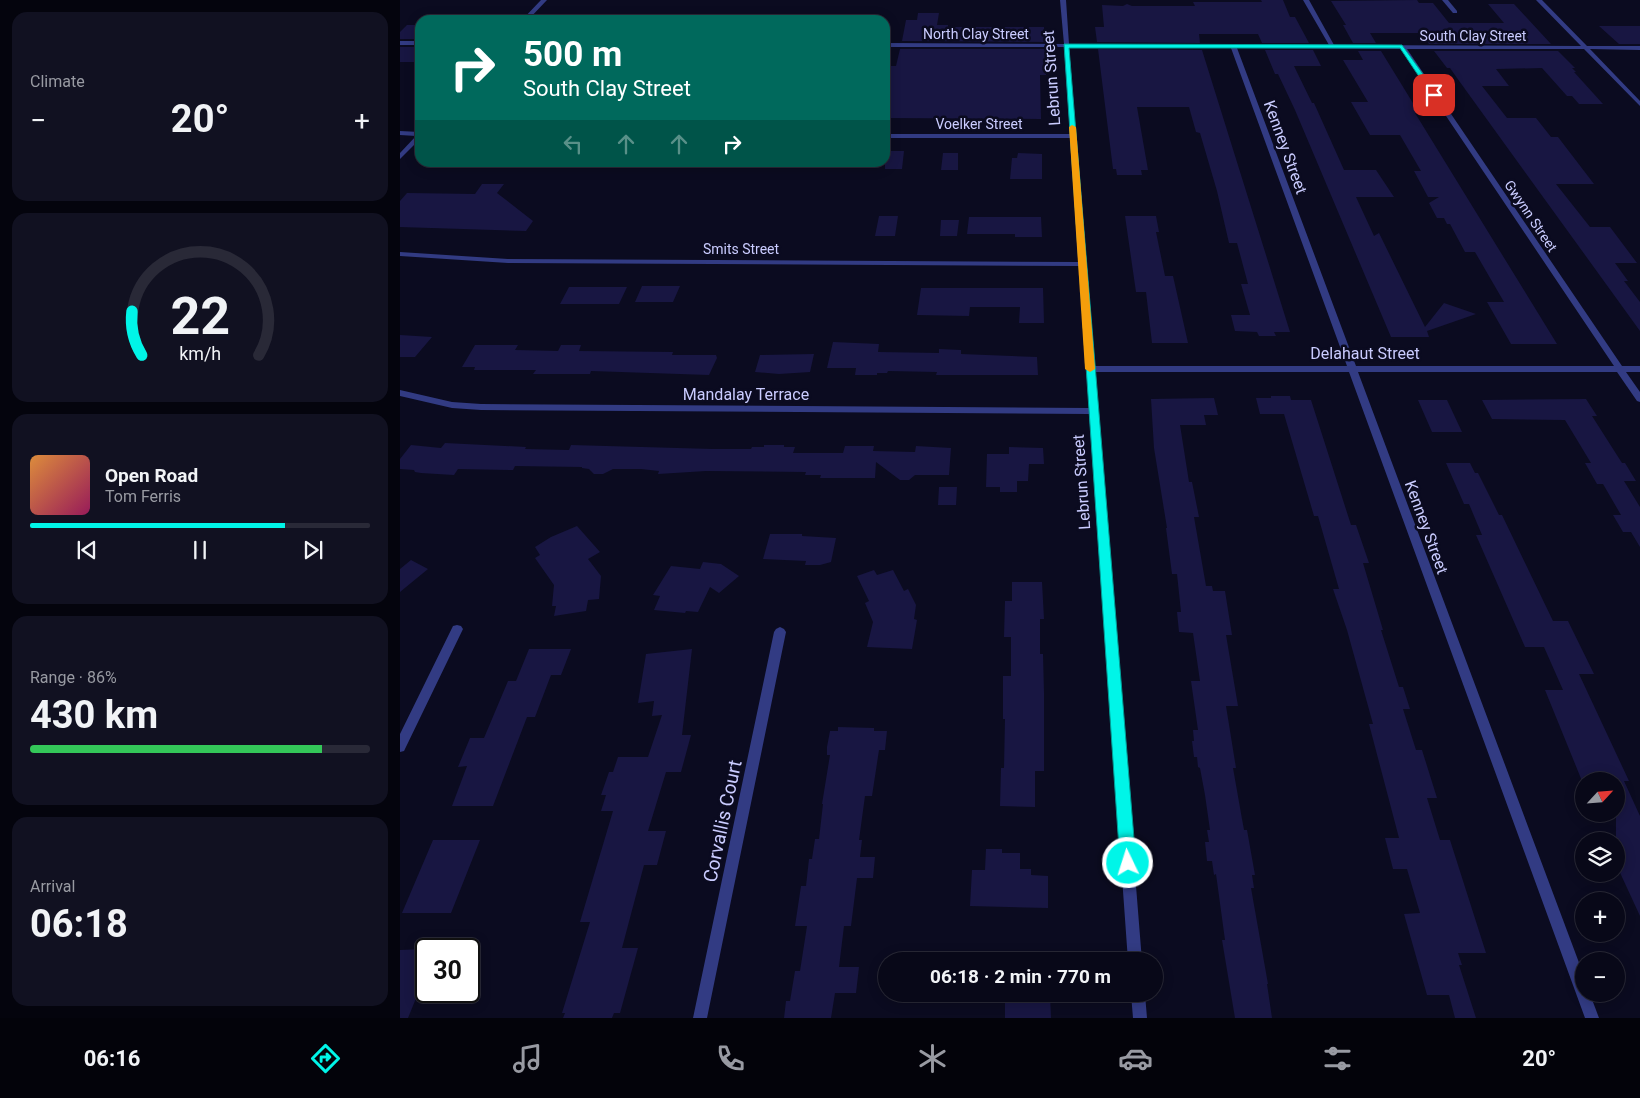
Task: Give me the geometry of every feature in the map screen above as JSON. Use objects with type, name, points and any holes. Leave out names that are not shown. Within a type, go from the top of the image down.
[{"type":"street","points":[[530,15],[544,0]]},
{"type":"street","name":"Lebrun Street","points":[[1063,0],[1134,952]]},
{"type":"street","points":[[1306,0],[1332,46]]},
{"type":"street","points":[[1445,0],[1456,12]]},
{"type":"street","points":[[1540,0],[1640,104]]},
{"type":"street","points":[[400,43],[415,43]]},
{"type":"street","name":"North Clay Street","points":[[890,45],[1066,46]]},
{"type":"street","name":"South Clay Street","points":[[1066,46],[1640,48]]},
{"type":"street","name":"Kenney Street","points":[[1233,46],[1592,1018]]},
{"type":"street","name":"Gwynn Street","points":[[1402,46],[1640,399]]},
{"type":"street","points":[[400,133],[415,134]]},
{"type":"street","name":"Voelker Street","points":[[890,136],[1073,136]]},
{"type":"street","points":[[400,157],[415,140]]},
{"type":"street","name":"Smits Street","points":[[400,254],[508,261],[1082,264]]},
{"type":"street","name":"Delahaut Street","points":[[1090,369],[1640,369]]},
{"type":"street","name":"Mandalay Terrace","points":[[400,393],[452,405],[481,407],[1093,411]]},
{"type":"street","points":[[400,747],[457,630]]},
{"type":"street","name":"Corvallis Court","points":[[700,1018],[780,632]]},
{"type":"street","points":[[1139,1002],[1140,1018]]},
{"type":"building","points":[[1261,0],[1283,0],[1290,17],[1295,17],[1309,43],[1262,43],[1258,34],[1199,34],[1200,43],[1097,42],[1095,27],[1104,27],[1102,5],[1195,6],[1193,2],[1262,2]]},
{"type":"building","points":[[1417,0],[1419,3],[1433,3],[1449,23],[1504,23],[1488,4],[1514,4],[1551,44],[1429,44],[1421,33],[1370,33],[1376,43],[1353,43],[1343,25],[1346,25],[1331,1]]},
{"type":"building","points":[[918,13],[939,13],[937,25],[948,25],[948,27],[1044,27],[1045,42],[902,41],[906,20],[917,20]]},
{"type":"building","points":[[407,25],[415,25],[415,39],[400,39],[400,32]]},
{"type":"building","points":[[1599,26],[1640,26],[1640,44],[1619,44]]},
{"type":"building","points":[[400,47],[415,47],[415,62],[400,62]]},
{"type":"building","points":[[900,49],[1045,49],[1046,75],[1040,75],[1041,119],[890,118],[890,66],[896,66]]},
{"type":"building","points":[[1098,49],[1202,50],[1290,332],[1274,332],[1276,336],[1259,336],[1257,332],[1235,331],[1231,315],[1250,315],[1241,284],[1248,284],[1237,243],[1229,243],[1217,191],[1200,133],[1196,132],[1189,107],[1137,107],[1148,170],[1141,170],[1142,175],[1117,175],[1116,169],[1113,169]]},
{"type":"building","points":[[1265,50],[1313,50],[1321,66],[1294,66],[1312,103],[1314,103],[1344,170],[1376,170],[1394,197],[1356,197],[1374,236],[1379,233],[1425,327],[1444,303],[1476,314],[1427,331],[1429,337],[1391,337],[1295,110],[1278,74],[1275,74]]},
{"type":"building","points":[[1358,51],[1381,51],[1416,108],[1417,113],[1415,113],[1557,344],[1511,344],[1487,302],[1504,302],[1475,252],[1465,252],[1450,224],[1447,224],[1444,218],[1437,218],[1429,203],[1439,197],[1428,197],[1414,171],[1421,171],[1400,135],[1370,135],[1351,102],[1368,102],[1343,60],[1363,60]]},
{"type":"building","points":[[1434,51],[1558,51],[1575,68],[1572,68],[1576,72],[1574,72],[1603,104],[1579,104],[1572,96],[1567,96],[1542,68],[1496,69],[1509,86],[1482,86],[1507,118],[1536,118],[1551,137],[1558,137],[1594,184],[1556,184],[1590,227],[1610,227],[1637,263],[1615,263],[1628,281],[1624,281],[1640,302],[1640,331],[1450,68],[1447,68]]},
{"type":"building","points":[[890,151],[904,151],[902,169],[885,169],[885,167],[890,167]]},
{"type":"building","points":[[943,153],[958,153],[958,170],[941,170]]},
{"type":"building","points":[[1018,153],[1042,154],[1042,179],[1010,179],[1012,158],[1017,158]]},
{"type":"building","points":[[482,184],[504,184],[497,193],[533,221],[526,231],[400,227],[400,201],[407,193],[475,194]]},
{"type":"building","points":[[879,216],[898,216],[895,236],[875,236]]},
{"type":"building","points":[[1125,216],[1156,216],[1159,232],[1156,232],[1165,276],[1173,276],[1188,343],[1152,343],[1146,292],[1136,292]]},
{"type":"building","points":[[969,217],[1041,217],[1042,237],[1015,237],[1015,234],[967,234]]},
{"type":"building","points":[[941,220],[959,220],[957,236],[940,236]]},
{"type":"building","points":[[642,286],[680,286],[673,302],[635,302]]},
{"type":"building","points":[[569,287],[627,287],[619,304],[560,304]]},
{"type":"building","points":[[921,288],[1043,288],[1044,323],[1019,323],[1020,307],[970,307],[969,316],[917,315]]},
{"type":"building","points":[[400,335],[432,337],[415,357],[400,357]]},
{"type":"building","points":[[833,342],[879,344],[878,352],[939,353],[939,349],[961,350],[961,354],[1037,357],[1038,375],[936,375],[937,372],[888,371],[887,373],[877,373],[877,375],[855,375],[856,368],[827,368]]},
{"type":"building","points":[[475,345],[518,345],[515,350],[558,351],[561,345],[581,345],[579,351],[673,352],[672,355],[716,355],[717,358],[709,375],[591,371],[590,374],[533,374],[536,370],[474,370],[475,367],[462,367]]},
{"type":"building","points":[[814,354],[810,372],[779,374],[755,372],[760,355]]},
{"type":"building","points":[[1271,396],[1290,396],[1291,400],[1311,400],[1351,525],[1356,525],[1369,563],[1363,563],[1383,630],[1381,630],[1399,687],[1403,687],[1410,709],[1403,709],[1416,750],[1422,750],[1437,798],[1427,798],[1440,840],[1450,840],[1486,953],[1458,953],[1462,965],[1459,965],[1476,1018],[1455,1018],[1449,995],[1427,995],[1404,914],[1420,913],[1407,869],[1393,869],[1385,838],[1399,838],[1369,724],[1373,724],[1347,630],[1333,589],[1339,589],[1318,516],[1314,516],[1284,414],[1260,414],[1256,398],[1271,398]]},
{"type":"building","points":[[1214,398],[1218,415],[1204,415],[1206,425],[1180,425],[1189,482],[1192,482],[1199,517],[1194,517],[1206,586],[1212,586],[1213,591],[1225,591],[1232,635],[1226,635],[1238,706],[1226,706],[1236,768],[1233,768],[1244,830],[1247,830],[1255,875],[1252,875],[1254,888],[1251,888],[1272,1018],[1235,1018],[1222,940],[1225,940],[1216,874],[1214,875],[1212,861],[1207,861],[1205,842],[1209,842],[1207,830],[1210,830],[1205,795],[1197,757],[1194,757],[1192,741],[1194,741],[1193,730],[1198,730],[1191,681],[1200,681],[1193,633],[1179,632],[1177,612],[1181,612],[1177,574],[1172,574],[1167,528],[1154,448],[1151,399]]},
{"type":"building","points":[[1586,399],[1597,416],[1592,416],[1622,463],[1625,463],[1636,481],[1624,481],[1640,507],[1640,547],[1631,532],[1623,532],[1613,515],[1621,515],[1603,484],[1597,484],[1585,463],[1591,463],[1565,420],[1492,419],[1482,400]]},
{"type":"building","points":[[1418,400],[1447,400],[1462,432],[1432,432]]},
{"type":"building","points":[[445,443],[569,450],[571,445],[751,449],[752,447],[764,447],[764,445],[784,445],[784,447],[795,447],[793,453],[843,453],[845,446],[874,446],[873,451],[915,452],[916,446],[951,448],[949,475],[915,475],[909,480],[900,480],[876,462],[875,478],[820,478],[821,475],[805,475],[806,472],[706,471],[658,474],[659,471],[641,469],[613,469],[603,474],[594,474],[589,469],[582,467],[515,466],[513,470],[458,469],[454,475],[421,473],[414,470],[400,469],[400,459],[411,445],[441,448]]},
{"type":"building","points":[[1009,447],[1043,448],[1044,464],[1029,464],[1028,481],[1017,481],[1017,492],[1000,492],[1000,487],[986,487],[987,454],[1009,454]]},
{"type":"building","points":[[1446,463],[1470,463],[1475,473],[1478,473],[1499,515],[1502,515],[1553,621],[1568,621],[1594,674],[1579,674],[1625,772],[1578,772],[1545,690],[1563,690],[1544,647],[1525,647],[1476,535],[1482,535],[1469,504],[1464,504]]},
{"type":"building","points":[[939,487],[957,487],[956,505],[938,505]]},
{"type":"building","points":[[577,526],[600,552],[588,559],[601,576],[599,599],[588,600],[586,611],[554,616],[556,606],[552,606],[554,585],[535,558],[540,555],[535,547],[551,537]]},
{"type":"building","points":[[770,534],[802,534],[802,536],[836,538],[831,562],[820,565],[805,565],[806,561],[763,559]]},
{"type":"building","points":[[411,560],[428,569],[400,592],[400,569]]},
{"type":"building","points":[[703,562],[721,564],[739,576],[719,593],[710,587],[698,612],[686,611],[685,613],[654,610],[660,596],[653,595],[671,566],[700,569]]},
{"type":"building","points":[[874,570],[877,575],[893,570],[904,591],[908,589],[916,605],[914,619],[917,620],[912,649],[867,647],[873,622],[865,603],[869,601],[857,576]]},
{"type":"building","points":[[1012,582],[1042,582],[1044,619],[1040,619],[1040,654],[1043,654],[1044,771],[1035,771],[1035,807],[1000,806],[1001,768],[1004,768],[1005,719],[1003,719],[1003,676],[1011,676],[1011,637],[1004,637],[1005,601],[1012,601]]},
{"type":"building","points":[[529,649],[571,649],[561,675],[551,675],[535,717],[527,717],[493,806],[452,806],[467,766],[458,767],[470,738],[484,738],[508,681],[516,681]]},
{"type":"building","points":[[692,649],[682,735],[691,735],[681,772],[666,772],[648,831],[666,831],[657,865],[644,865],[622,948],[638,948],[620,1013],[614,1013],[612,1018],[563,1018],[565,1013],[562,1013],[590,922],[580,922],[613,811],[601,811],[606,795],[601,795],[609,772],[613,772],[618,757],[648,757],[662,715],[652,716],[654,701],[638,703],[646,654]]},
{"type":"building","points":[[838,727],[874,728],[874,731],[887,731],[885,750],[879,750],[872,796],[865,796],[859,840],[862,840],[860,857],[875,857],[873,878],[857,878],[851,926],[844,926],[839,967],[859,967],[856,993],[835,993],[831,1018],[784,1018],[786,1001],[790,1001],[795,971],[800,971],[807,926],[795,926],[801,886],[806,886],[809,859],[812,859],[815,839],[819,839],[822,804],[830,755],[827,755],[827,747],[830,731],[838,731]]},
{"type":"building","points":[[1625,772],[1629,781],[1625,781]]},
{"type":"building","points":[[1625,783],[1640,816],[1640,916],[1624,882],[1625,832],[1616,832],[1616,822],[1625,822]]},
{"type":"building","points":[[433,840],[480,840],[451,913],[402,913]]},
{"type":"building","points":[[986,849],[1002,849],[1002,853],[1020,853],[1020,869],[1031,869],[1031,875],[1048,876],[1048,908],[970,906],[972,870],[985,870]]},
{"type":"building","points":[[415,949],[415,1001],[408,1018],[400,1018],[400,950]]},
{"type":"building","points":[[1005,1002],[1050,1002],[1051,1018],[1005,1018]]},
{"type":"slow traffic","points":[[1072,127],[1090,369]]},
{"type":"route","points":[[1128,863],[1066,46],[1402,46],[1434,95]]}]
